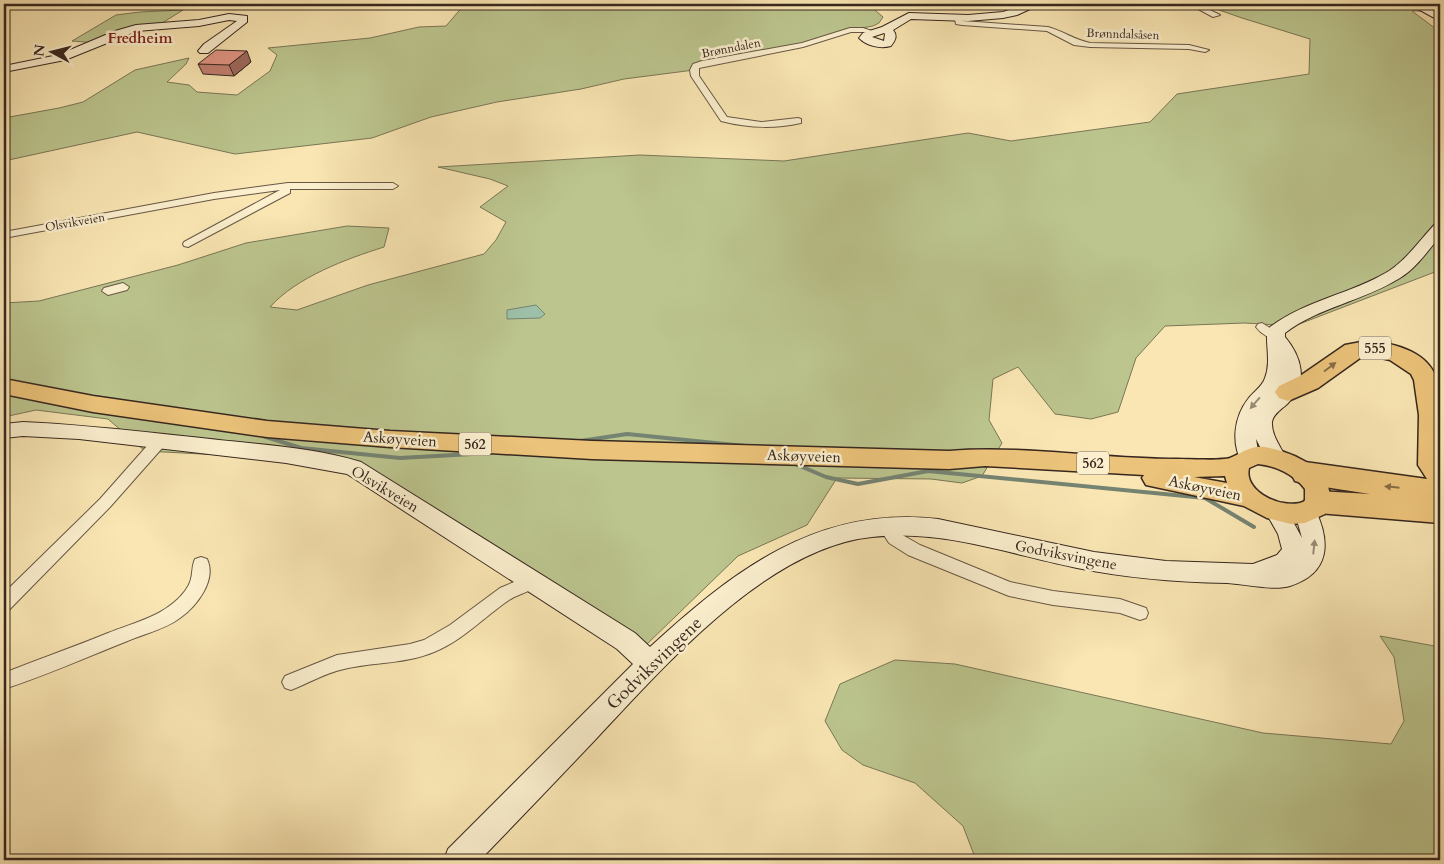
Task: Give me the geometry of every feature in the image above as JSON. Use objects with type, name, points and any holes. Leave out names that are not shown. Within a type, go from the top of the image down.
[{"type":"highway","points":[[1436,4],[1440,6]]},
{"type":"highway","name":"555","points":[[1288,392],[1309,382],[1353,351],[1372,348],[1387,350],[1409,360],[1424,374],[1430,394],[1432,465],[1440,477]]},
{"type":"highway","points":[[1305,473],[1380,486],[1440,492]]},
{"type":"highway","points":[[1312,507],[1440,511]]},
{"type":"main road","points":[[874,33],[886,29],[903,18],[914,15],[958,17],[1008,14],[1036,4]]},
{"type":"main road","points":[[1414,4],[1440,18]]},
{"type":"main road","points":[[4,69],[40,63],[69,55],[119,33],[136,28],[199,23],[229,17],[243,18],[240,24],[204,50]]},
{"type":"main road","points":[[1269,331],[1276,331],[1288,320],[1364,290],[1396,274],[1414,257],[1440,227]]},
{"type":"main road","points":[[1269,331],[1284,349],[1294,374],[1293,382],[1288,392],[1266,411],[1262,420],[1263,430],[1276,458]]},
{"type":"main road","points":[[1243,462],[1244,431],[1247,414],[1275,379],[1278,368],[1269,331]]},
{"type":"main road","name":"Askøyveien","points":[[4,386],[93,404],[267,429],[390,440],[602,450],[949,460],[984,457],[1174,468],[1243,462]]},
{"type":"main road","name":"Olsvikveien","points":[[4,431],[23,429],[79,432],[286,455],[332,462],[354,468],[626,641],[651,664]]},
{"type":"main road","name":"562","points":[[1305,473],[1276,458],[1262,455],[1243,462],[1237,479],[1251,498],[1276,511],[1292,514],[1312,507]]},
{"type":"main road","name":"Askøyveien","points":[[949,460],[985,466],[1153,478],[1251,498]]},
{"type":"main road","points":[[1305,473],[1316,488],[1312,507]]},
{"type":"main road","name":"Godviksvingene","points":[[459,860],[651,664],[710,608],[778,560],[812,543],[841,532],[886,526],[922,526],[1066,556],[1129,566],[1177,572],[1286,577],[1295,574],[1310,564],[1315,548],[1312,507]]},
{"type":"main road","name":"Godviksvingene","points":[[1247,574],[1268,569],[1288,561],[1293,554],[1294,546],[1290,533],[1276,511]]},
{"type":"street","points":[[1193,4],[1216,15]]},
{"type":"street","name":"Brønndalsåsen","points":[[958,17],[959,22],[962,24],[1052,30],[1082,44],[1145,47],[1189,46],[1205,50]]},
{"type":"street","name":"Brønndalen","points":[[798,121],[762,126],[724,119],[695,76],[694,70],[696,66],[803,45],[850,30],[863,30],[874,33]]},
{"type":"street","name":"Olsvikveien","points":[[188,244],[295,186]]},
{"type":"street","name":"Olsvikveien","points":[[4,234],[214,196],[295,186],[394,186]]},
{"type":"street","points":[[108,291],[123,287]]},
{"type":"street","points":[[4,604],[105,503],[159,442]]},
{"type":"street","points":[[886,526],[894,538],[914,550],[1010,589],[1053,598],[1120,606],[1140,613]]},
{"type":"street","points":[[4,681],[151,624],[174,612],[190,598],[201,576],[201,564]]},
{"type":"street","points":[[291,682],[343,661],[417,650],[431,646],[456,631],[518,586],[533,581]]},
{"type":"shaded area","points":[[461,4],[868,4],[883,17],[879,23],[873,26],[850,30],[825,39],[705,63],[694,70],[624,79],[581,89],[497,102],[431,117],[372,138],[235,154],[137,132],[4,161],[4,118],[83,102],[135,70],[189,58],[186,64],[167,82],[189,85],[197,92],[237,95],[270,71],[277,55],[268,48],[370,38],[419,27],[446,26],[464,5]]},
{"type":"shaded area","points":[[1202,4],[1406,4],[1424,11],[1412,11],[1440,32],[1440,270],[1294,326],[1245,323],[1165,326],[1136,358],[1118,412],[1091,419],[1055,414],[1018,367],[993,379],[989,420],[1002,443],[982,476],[962,483],[931,479],[837,478],[807,525],[738,556],[646,645],[352,462],[145,451],[108,419],[36,410],[4,417],[4,303],[39,301],[178,265],[246,243],[347,226],[389,228],[384,247],[323,270],[281,296],[270,307],[297,310],[368,285],[484,254],[496,240],[506,222],[480,207],[508,186],[490,179],[438,167],[640,155],[784,161],[968,133],[1011,141],[1150,122],[1177,94],[1309,74],[1310,39]]},
{"type":"shaded area","points":[[183,10],[159,25],[144,26],[97,43],[72,41],[116,15]]},
{"type":"shaded area","points":[[536,305],[545,314],[540,318],[507,319],[507,310]]},
{"type":"shaded area","points":[[1380,636],[1440,647],[1440,860],[976,860],[963,826],[915,783],[863,765],[842,750],[825,721],[840,684],[895,660],[955,664],[1263,733],[1391,744],[1404,721],[1394,657]]},
{"type":"building","points":[[216,50],[247,51],[229,65],[198,64]]},
{"type":"waterway","points":[[580,441],[627,434],[745,446]]},
{"type":"waterway","points":[[263,436],[301,448],[400,458],[491,453]]},
{"type":"waterway","points":[[793,463],[826,477],[858,484],[928,471],[1205,498],[1254,527]]},
{"type":"district","name":"Fredheim","points":[[140,38]]}]
